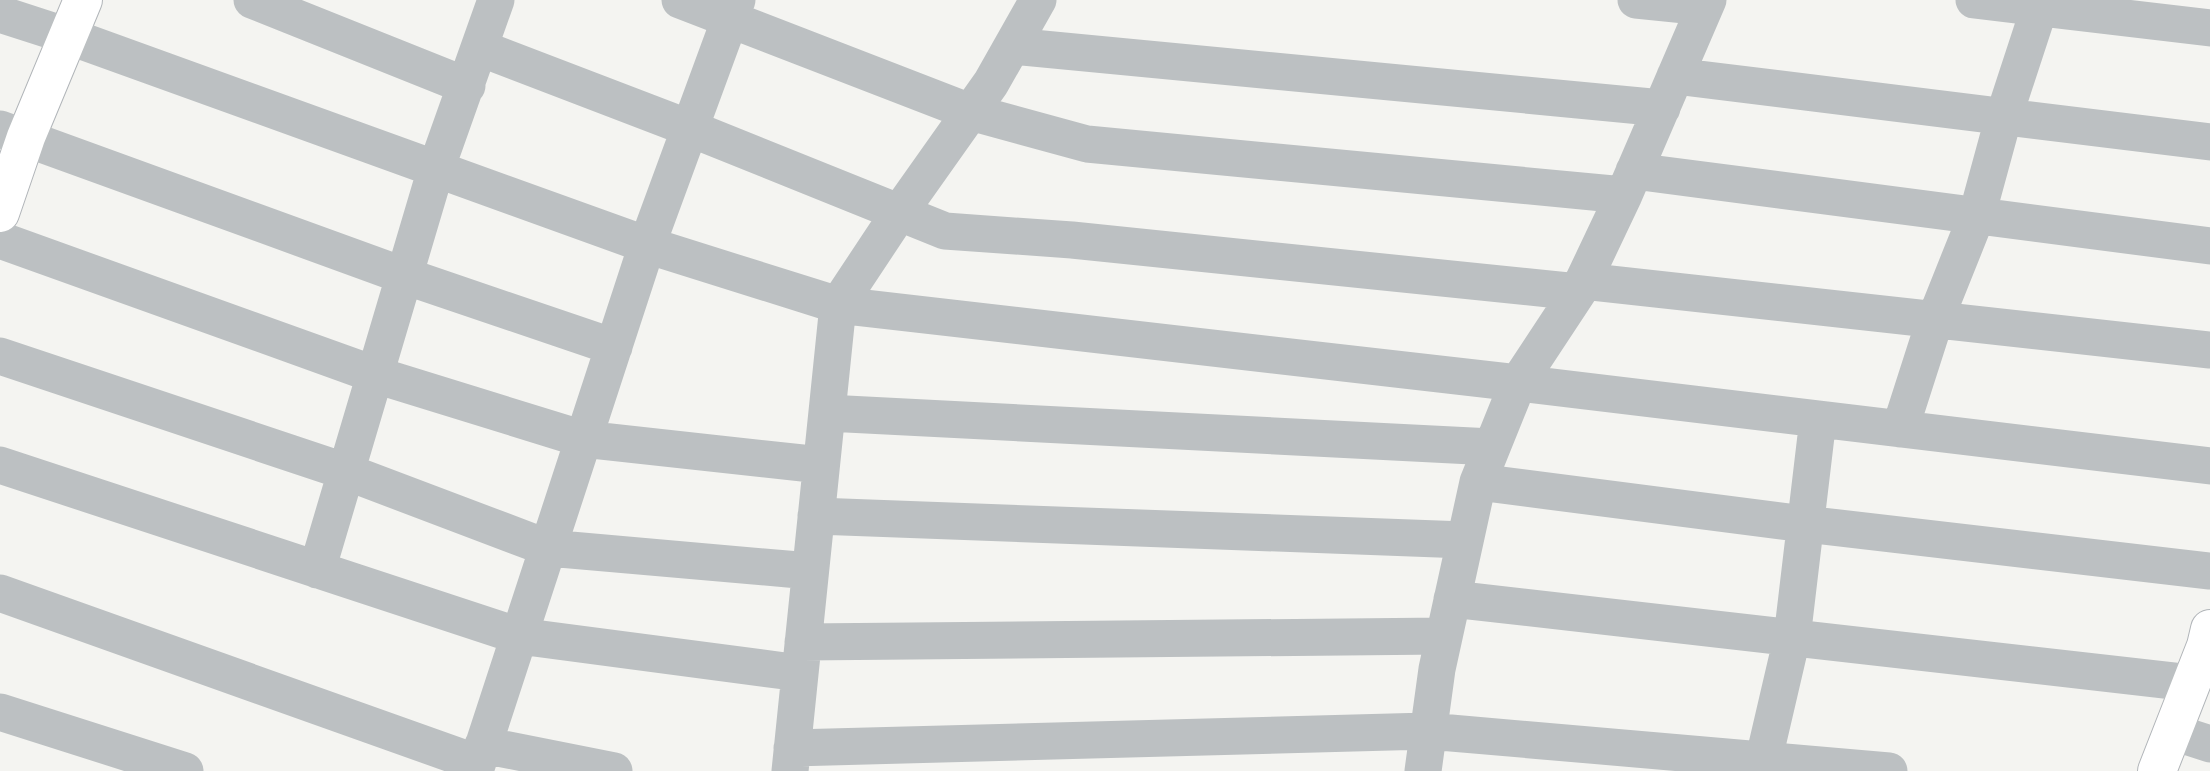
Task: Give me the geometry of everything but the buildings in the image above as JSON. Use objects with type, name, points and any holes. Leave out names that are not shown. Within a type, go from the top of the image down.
[{"type":"street","points":[[0,213],[13,133],[68,36],[83,0]]},
{"type":"street","points":[[252,0],[467,86]]},
{"type":"street","points":[[317,570],[436,169],[496,0]]},
{"type":"street","points":[[680,0],[733,9],[970,112],[1087,144],[1629,183],[1977,215],[2210,246]]},
{"type":"street","points":[[1423,771],[1444,636],[1478,482],[1518,383],[1581,286],[1629,183],[1706,3],[1636,0]]},
{"type":"street","points":[[1973,0],[2041,4],[2210,28]]},
{"type":"street","points":[[1024,4],[1012,46],[991,83],[838,305],[791,760],[1428,731],[1761,766],[1889,771]]},
{"type":"street","points":[[1900,429],[1935,320],[1977,215],[2004,116],[2041,4]]},
{"type":"street","points":[[478,760],[647,245],[733,9]]},
{"type":"street","points":[[0,14],[68,36],[647,245],[838,305],[2210,466]]},
{"type":"street","points":[[1012,46],[2004,116],[2210,142]]},
{"type":"street","points":[[480,48],[945,231],[1581,286],[1935,320],[2210,351]]},
{"type":"street","points":[[13,133],[405,276],[614,347]]},
{"type":"street","points":[[0,240],[376,375],[583,439],[821,465]]},
{"type":"street","points":[[0,356],[347,472],[548,548],[810,571]]},
{"type":"street","points":[[827,412],[1492,447]]},
{"type":"street","points":[[1761,766],[1792,638],[1818,419]]},
{"type":"street","points":[[0,465],[519,636],[802,658],[1444,636]]},
{"type":"street","points":[[1478,482],[1805,524],[2210,571]]},
{"type":"street","points":[[816,516],[1465,540]]},
{"type":"street","points":[[0,593],[478,760],[614,771]]},
{"type":"street","points":[[1452,599],[2191,683]]},
{"type":"street","points":[[2157,771],[2209,641]]},
{"type":"street","points":[[0,712],[185,771]]},
{"type":"street","points":[[2173,732],[2210,744]]}]
